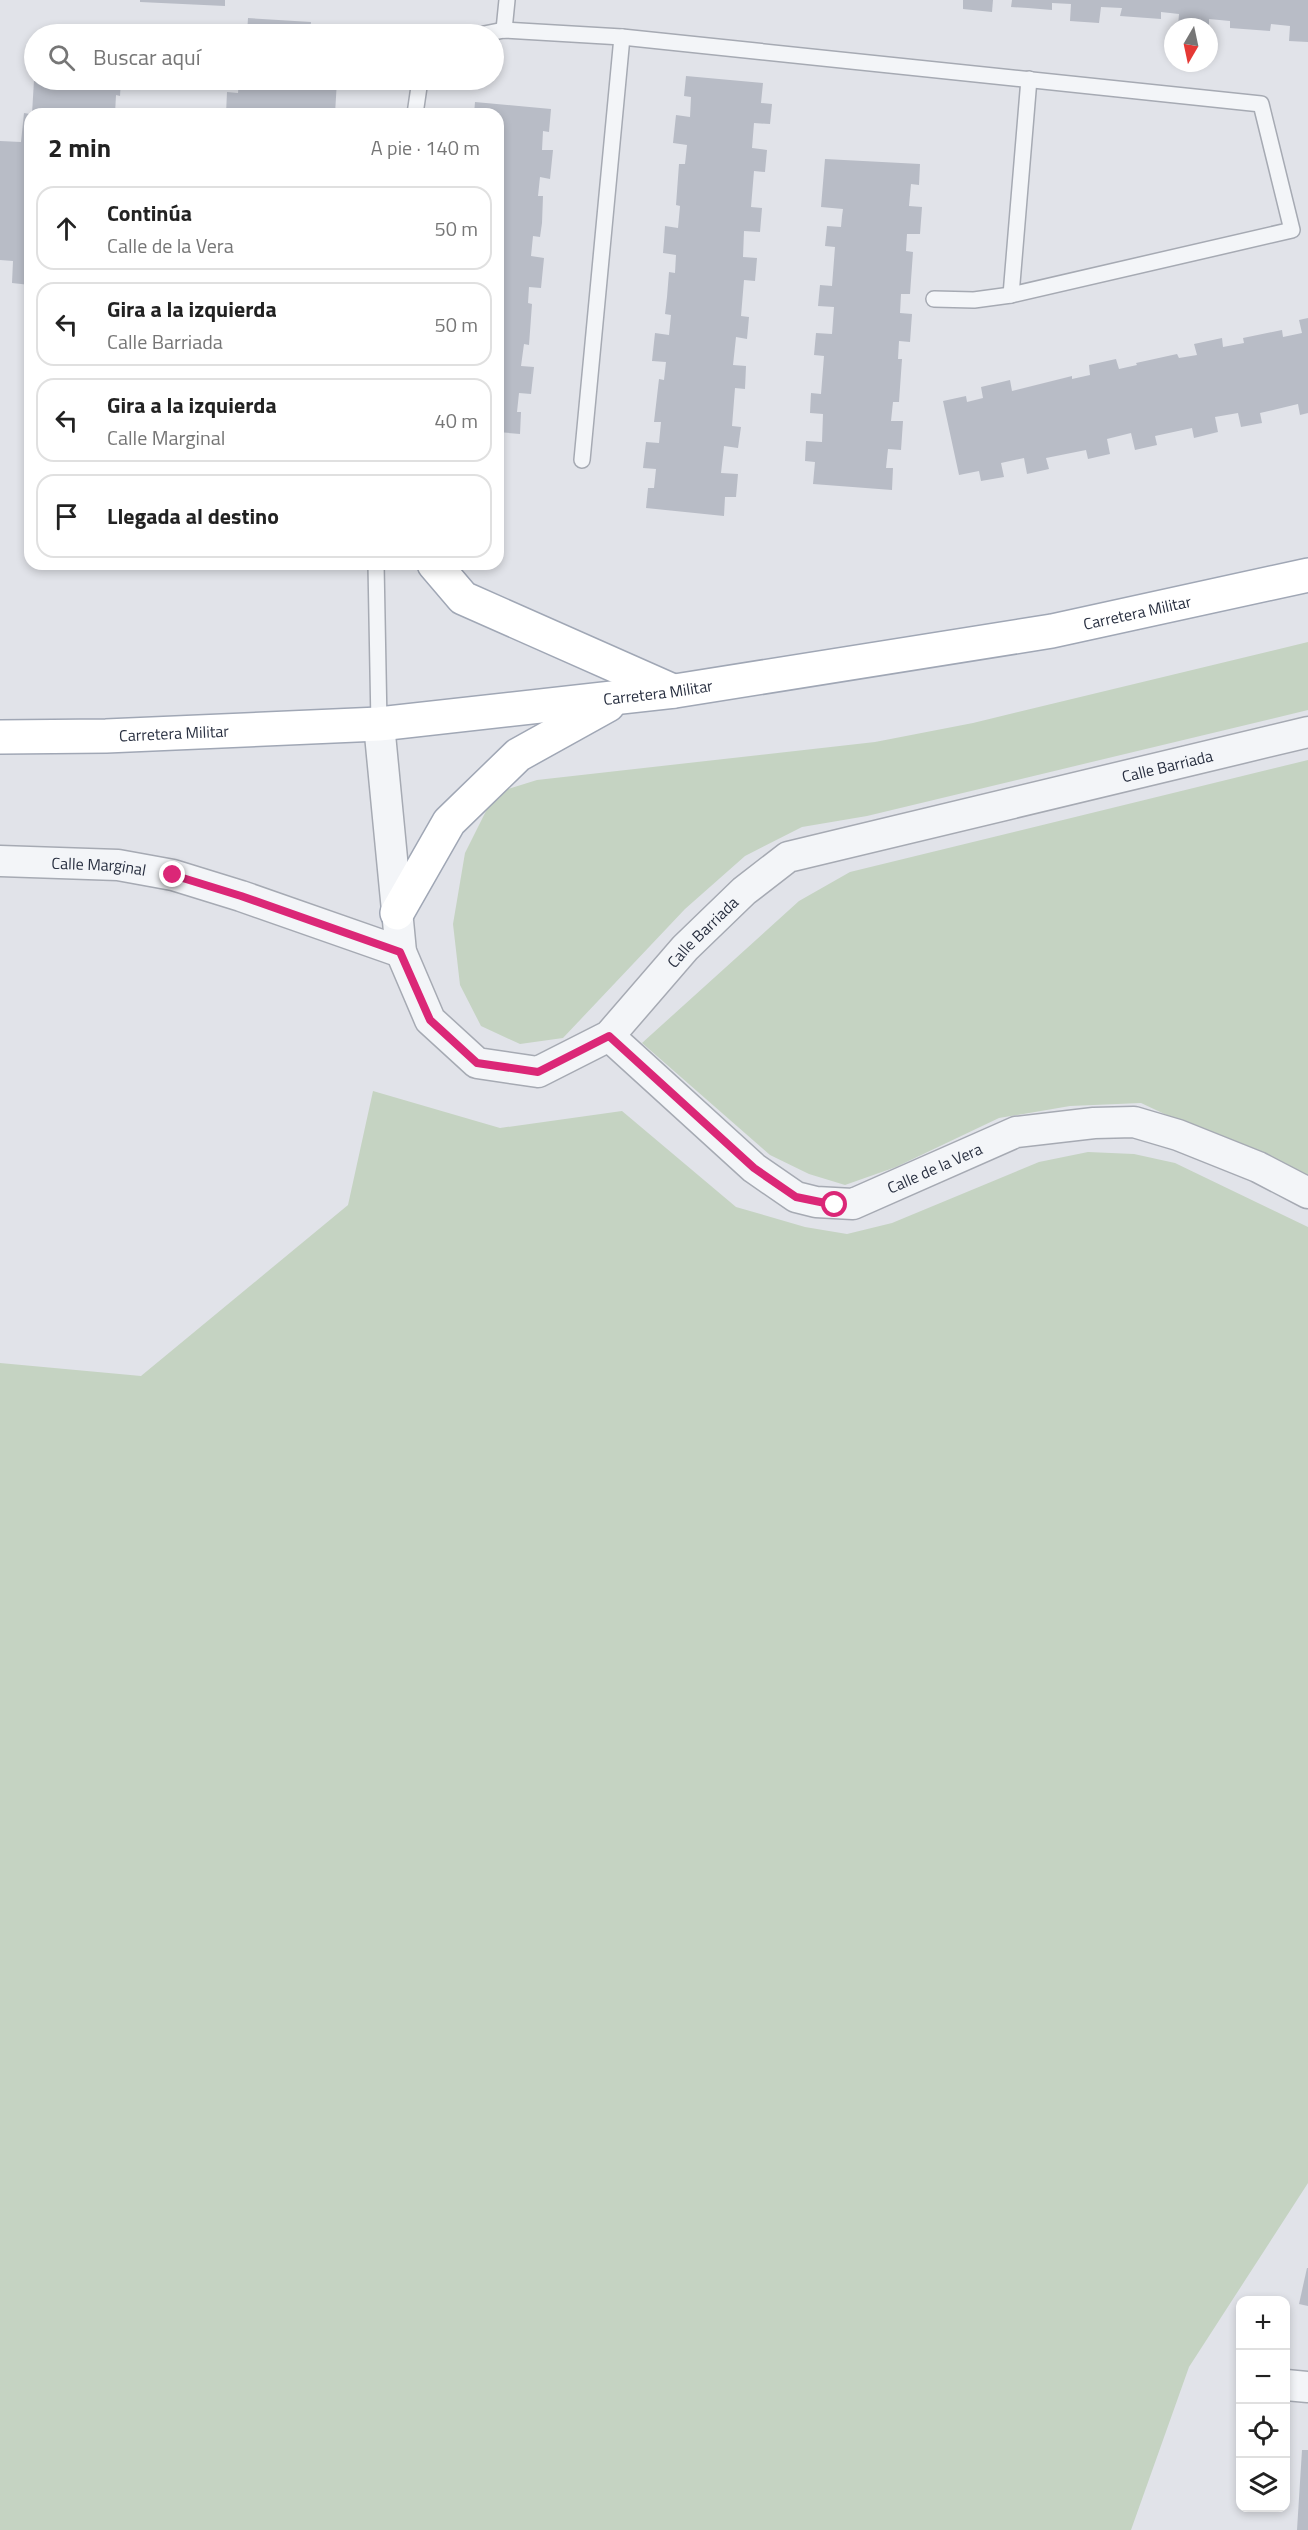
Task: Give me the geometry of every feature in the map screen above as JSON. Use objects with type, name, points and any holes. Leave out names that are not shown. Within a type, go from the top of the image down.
[{"type":"main road","points":[[439,570],[463,598],[675,692]]},
{"type":"main road","name":"Carretera Militar","points":[[0,737],[106,736],[380,724],[675,692],[1052,631],[1308,575]]},
{"type":"main road","points":[[397,913],[449,822],[518,755],[622,698]]},
{"type":"street","name":"Calle Barriada","points":[[380,724],[400,952],[430,1020],[477,1063],[538,1072],[609,1036],[685,948],[744,891],[788,857],[1308,732]]},
{"type":"street","name":"Calle Marginal","points":[[0,861],[118,865],[173,875],[241,896],[400,952]]},
{"type":"street","name":"Calle de la Vera","points":[[609,1036],[754,1168],[796,1197],[816,1202],[853,1204],[1016,1132],[1114,1122],[1134,1122],[1178,1135],[1258,1167],[1308,1193]]},
{"type":"street","points":[[1290,2385],[1308,2387]]},
{"type":"lane","points":[[507,0],[504,30],[622,37],[1261,104],[1292,230],[1011,295],[974,300],[934,299]]},
{"type":"lane","points":[[582,460],[622,37]]},
{"type":"lane","points":[[1011,295],[1029,79]]},
{"type":"lane","points":[[416,108],[419,90]]},
{"type":"lane","points":[[376,570],[380,724]]},
{"type":"green space","points":[[1308,642],[1308,710],[867,816],[802,827],[745,856],[685,909],[563,1038],[520,1044],[481,1026],[460,985],[453,924],[465,853],[495,793],[537,780],[875,742],[973,723]]},
{"type":"green space","points":[[1308,760],[1308,1181],[1141,1103],[1070,1106],[999,1118],[896,1167],[845,1185],[809,1174],[770,1155],[642,1043],[799,901],[850,872]]},
{"type":"green space","points":[[373,1091],[500,1128],[622,1111],[736,1207],[805,1227],[847,1234],[892,1223],[1039,1162],[1088,1152],[1134,1154],[1175,1163],[1308,1227],[1308,2183],[1189,2367],[1131,2530],[0,2530],[0,1363],[141,1376],[348,1205]]},
{"type":"building","points":[[140,0],[225,0],[225,6],[140,2]]},
{"type":"building","points":[[963,0],[993,0],[992,12],[963,9]]},
{"type":"building","points":[[1012,0],[1308,0],[1308,42],[1289,41],[1290,26],[1271,24],[1270,31],[1230,28],[1230,21],[1218,20],[1218,18],[1179,18],[1179,14],[1161,12],[1161,19],[1120,16],[1122,8],[1101,7],[1099,23],[1070,21],[1071,4],[1052,3],[1052,10],[1011,7]]},
{"type":"building","points":[[248,18],[311,22],[311,24],[248,24]]},
{"type":"building","points":[[686,76],[763,83],[761,103],[772,104],[770,124],[754,123],[752,148],[767,150],[765,172],[754,171],[751,207],[762,208],[760,232],[744,231],[743,257],[757,258],[755,281],[744,280],[741,316],[749,317],[747,339],[736,337],[733,365],[746,366],[745,389],[735,388],[732,426],[741,427],[738,448],[724,446],[721,473],[738,474],[736,497],[725,497],[724,516],[646,508],[648,488],[654,488],[656,469],[643,468],[646,442],[659,443],[661,422],[654,422],[659,379],[664,380],[666,362],[652,361],[655,333],[669,335],[671,315],[665,314],[669,272],[675,273],[676,255],[663,253],[665,226],[678,228],[680,206],[676,205],[679,164],[685,164],[687,145],[673,143],[676,115],[690,117],[691,97],[684,96]]},
{"type":"building","points":[[33,90],[120,90],[120,96],[116,95],[115,108],[32,108]]},
{"type":"building","points":[[238,90],[336,90],[335,108],[226,108],[227,92],[238,93]]},
{"type":"building","points":[[475,102],[551,109],[549,132],[543,131],[542,150],[553,150],[550,179],[540,177],[538,196],[543,196],[542,223],[540,237],[533,236],[531,256],[544,258],[541,288],[529,287],[528,303],[532,304],[529,345],[524,344],[521,366],[534,367],[531,394],[519,393],[517,412],[521,412],[520,434],[504,433],[504,108],[474,108]]},
{"type":"building","points":[[24,113],[24,284],[12,283],[13,261],[0,260],[0,141],[21,142]]},
{"type":"building","points":[[825,159],[920,164],[919,185],[911,184],[909,206],[922,207],[920,234],[907,234],[906,251],[913,252],[910,294],[901,294],[900,313],[912,314],[910,342],[899,341],[898,359],[902,359],[899,402],[893,402],[891,421],[903,421],[901,450],[888,449],[886,468],[893,468],[892,490],[813,484],[815,462],[805,461],[806,441],[822,442],[823,414],[810,413],[811,393],[821,394],[824,356],[814,355],[816,333],[832,334],[834,307],[818,306],[820,285],[832,286],[835,247],[825,246],[827,226],[841,227],[843,209],[821,207]]},
{"type":"building","points":[[1308,318],[1308,413],[1300,415],[1298,404],[1260,413],[1262,423],[1241,427],[1238,413],[1215,417],[1218,432],[1194,438],[1192,428],[1155,436],[1157,445],[1135,450],[1131,433],[1107,439],[1110,454],[1088,459],[1086,450],[1046,458],[1049,469],[1027,474],[1024,458],[1001,463],[1004,477],[981,481],[979,471],[959,475],[943,401],[966,396],[967,402],[983,398],[981,387],[1010,380],[1012,391],[1072,376],[1072,379],[1090,375],[1089,365],[1116,359],[1119,369],[1177,354],[1179,358],[1197,355],[1194,344],[1222,338],[1223,347],[1244,343],[1243,338],[1282,330],[1283,337],[1302,333],[1299,320]]},
{"type":"building","points":[[1308,2268],[1308,2306],[1299,2304]]},
{"type":"building","points":[[1302,2450],[1308,2450],[1308,2530],[1297,2530]]},
{"type":"route","points":[[173,875],[241,896],[400,952],[430,1020],[477,1063],[538,1072],[609,1036],[754,1168],[796,1197],[835,1205]]}]
